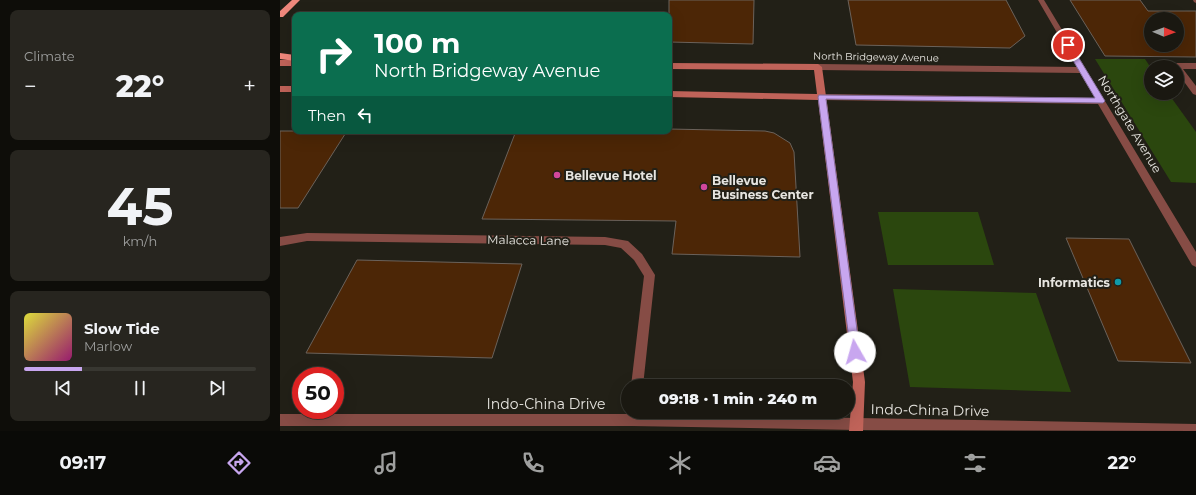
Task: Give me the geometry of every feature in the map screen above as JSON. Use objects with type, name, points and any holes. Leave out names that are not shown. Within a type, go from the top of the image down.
[{"type":"highway","points":[[280,15],[296,0]]},
{"type":"highway","points":[[280,56],[292,58]]},
{"type":"main road","points":[[280,63],[292,63]]},
{"type":"main road","name":"North Bridgeway Avenue","points":[[672,66],[818,67]]},
{"type":"main road","points":[[818,67],[859,382],[856,427]]},
{"type":"main road","points":[[280,90],[292,89]]},
{"type":"main road","points":[[672,94],[822,97]]},
{"type":"street","name":"Northgate Avenue","points":[[1041,0],[1196,262]]},
{"type":"street","points":[[1196,66],[1177,66],[1196,92]]},
{"type":"street","name":"North Bridgeway Avenue","points":[[818,67],[1083,70]]},
{"type":"street","points":[[822,97],[1101,101]]},
{"type":"street","name":"Malacca Lane","points":[[280,242],[307,237],[598,241],[624,244],[638,257],[650,275],[638,379]]},
{"type":"street","name":"Indo-China Drive","points":[[280,420],[621,416]]},
{"type":"street","name":"Indo-China Drive","points":[[694,419],[856,427],[1196,431]]},
{"type":"green space","points":[[1095,59],[1145,59],[1144,100],[1173,100],[1196,132],[1196,183],[1171,182]]},
{"type":"green space","points":[[878,212],[978,212],[994,265],[888,265]]},
{"type":"green space","points":[[893,289],[1036,293],[1071,392],[910,387]]},
{"type":"building","points":[[669,0],[754,0],[753,44],[672,42],[672,12],[669,12]]},
{"type":"building","points":[[848,0],[1006,0],[1025,36],[1010,48],[856,45]]},
{"type":"building","points":[[1070,0],[1140,0],[1148,11],[1196,11],[1196,57],[1105,56]]},
{"type":"building","name":"Bellevue Business Center","points":[[672,129],[765,131],[774,133],[790,143],[794,152],[800,257],[672,254],[676,221],[482,219],[515,134],[672,134]]},
{"type":"building","points":[[280,131],[292,131],[292,134],[345,134],[298,208],[280,208]]},
{"type":"building","name":"Informatics","points":[[1066,238],[1129,239],[1191,363],[1118,361]]},
{"type":"building","points":[[357,260],[522,264],[492,358],[306,353]]},
{"type":"place","name":"Bellevue Hotel","points":[[557,175]]},
{"type":"place","name":"Bellevue Business Center","points":[[704,187]]},
{"type":"place","name":"Informatics","points":[[1118,282]]},
{"type":"route","points":[[855,352],[822,97],[1101,101],[1068,45]]}]
